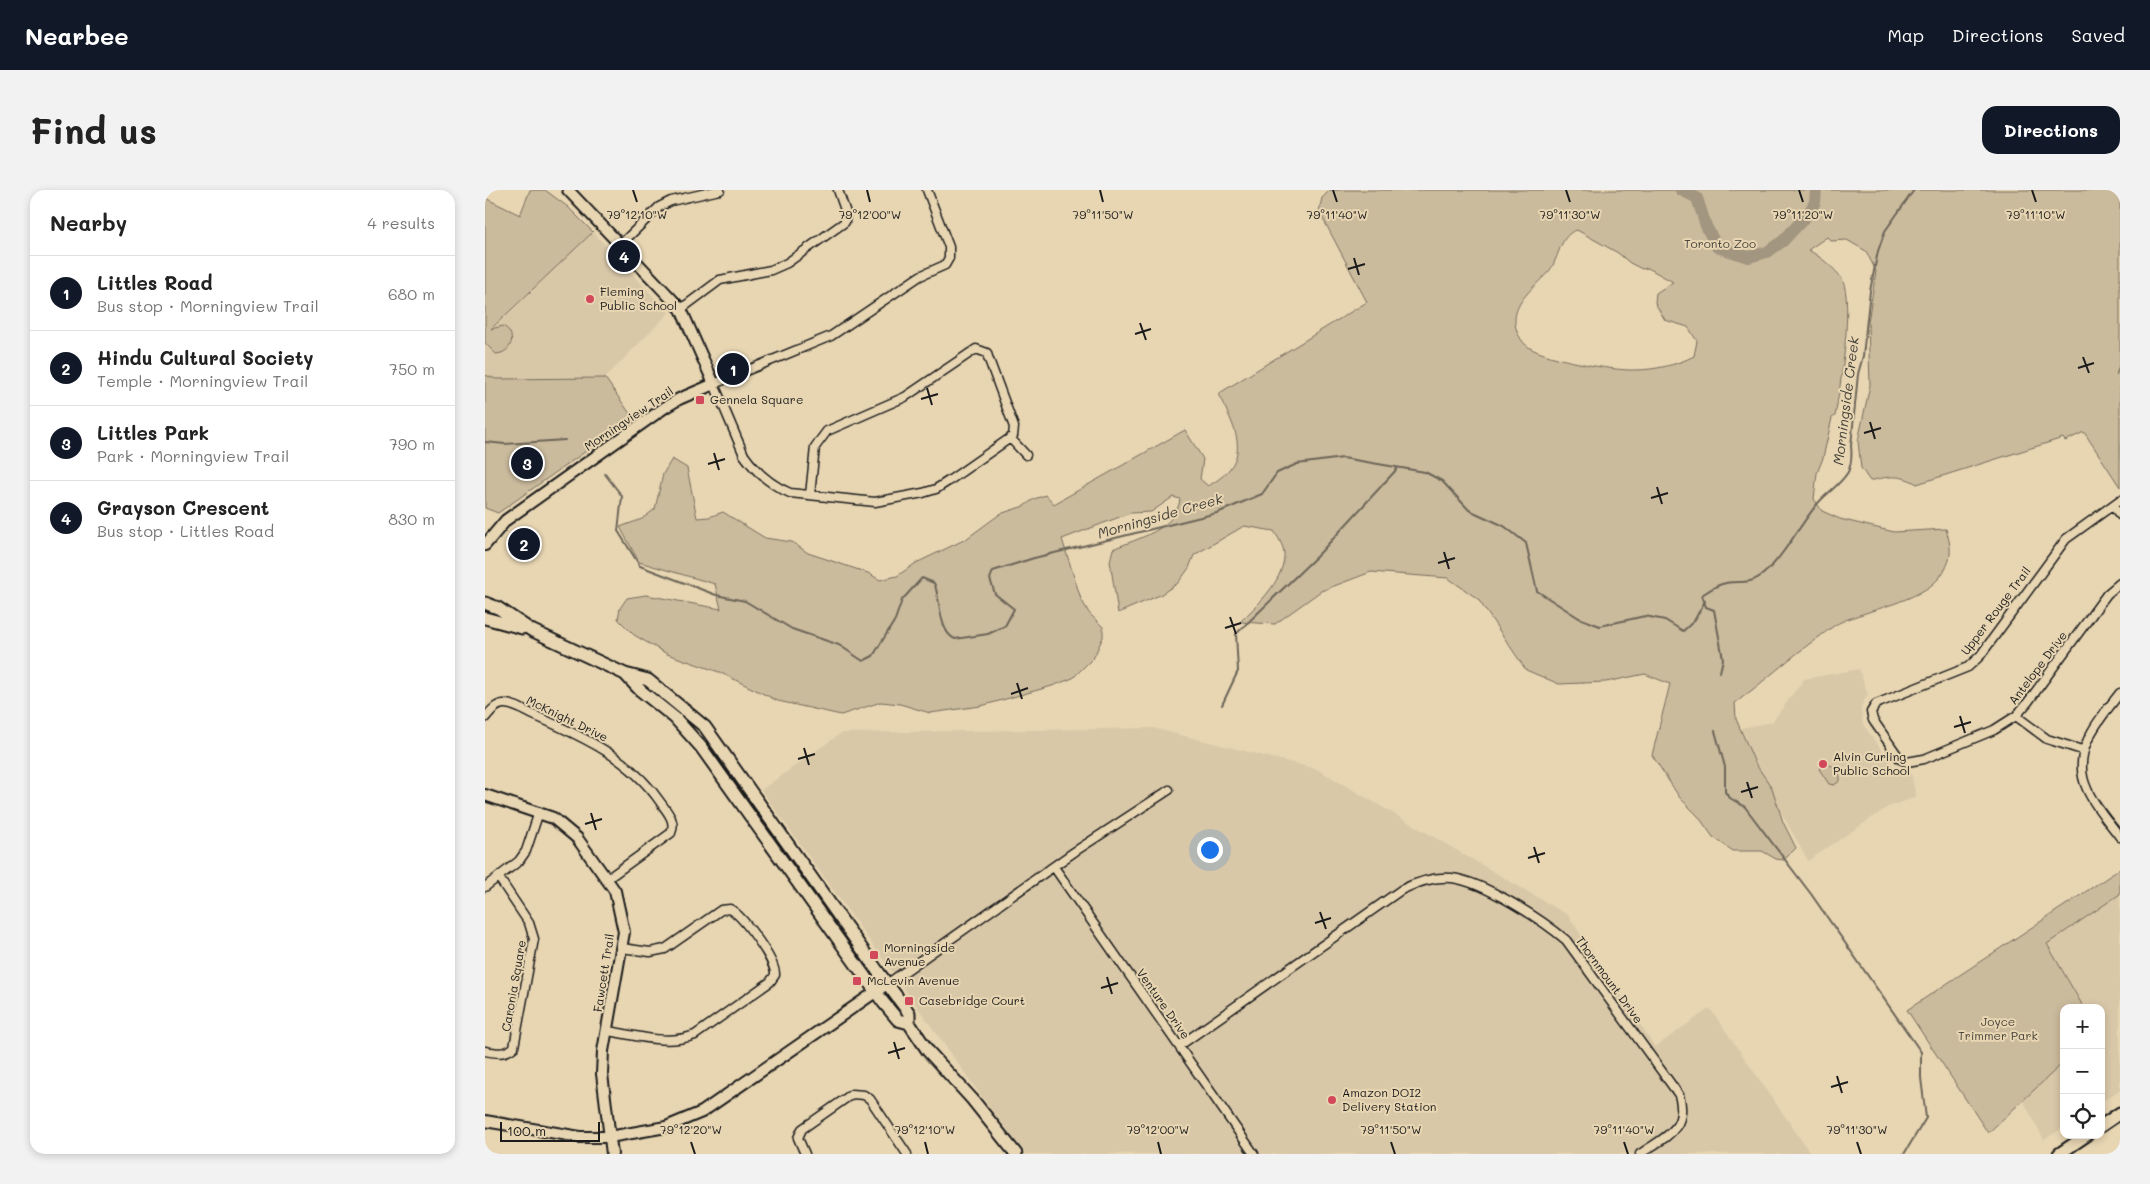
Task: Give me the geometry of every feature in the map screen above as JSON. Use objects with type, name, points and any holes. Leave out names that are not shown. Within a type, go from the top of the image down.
[{"type":"main road","points":[[485,603],[498,608],[531,630],[625,674],[649,680],[705,727],[909,1013],[909,1023],[928,1051],[972,1099],[1016,1154]]},
{"type":"main road","points":[[485,618],[531,630]]},
{"type":"main road","points":[[625,674],[640,690],[675,718],[701,747],[876,992],[898,1020],[909,1023]]},
{"type":"main road","points":[[2105,1123],[2120,1113]]},
{"type":"main road","points":[[2059,1154],[2081,1139]]},
{"type":"street","points":[[568,190],[621,244],[681,310],[744,455],[777,488],[790,494],[875,502],[923,493],[936,489],[1011,439],[1014,427],[987,353],[976,348],[905,397],[827,431],[815,447],[810,495]]},
{"type":"street","points":[[621,244],[659,207],[671,202],[720,190]]},
{"type":"street","points":[[681,310],[720,280],[771,270],[787,263],[845,222],[846,213],[838,190]]},
{"type":"street","name":"Morningview Trail","points":[[485,545],[506,520],[679,399],[831,336],[920,276],[945,265],[949,258],[949,247],[927,190]]},
{"type":"street","points":[[1011,439],[1026,455]]},
{"type":"street","name":"Upper Rouge Trail","points":[[1872,708],[1881,701],[1968,666],[1980,656],[2066,539],[2120,500]]},
{"type":"street","points":[[2113,506],[2120,515]]},
{"type":"street","name":"Antelope Drive","points":[[1872,708],[1873,720],[1900,759],[1907,762],[1924,758],[1994,730],[2015,716],[2028,702],[2107,594],[2120,583]]},
{"type":"street","points":[[2120,692],[2093,730],[2082,750],[2082,776],[2087,791],[2120,837]]},
{"type":"street","name":"McKnight Drive","points":[[485,718],[495,707],[505,704],[549,722],[581,736],[617,757],[629,766],[653,791],[671,818],[674,827],[671,833],[607,879]]},
{"type":"street","points":[[2015,716],[2047,739],[2082,750]]},
{"type":"street","points":[[485,1121],[562,1135],[609,1137],[666,1128],[686,1120],[747,1082],[1054,867],[1169,790]]},
{"type":"street","name":"Fawcett Trail","points":[[485,795],[539,812],[553,818],[569,829],[615,891],[623,923],[622,948],[607,1031],[602,1074],[612,1154]]},
{"type":"street","points":[[485,887],[499,878],[526,851],[539,812]]},
{"type":"street","name":"Venture Drive","points":[[1054,867],[1254,1154]]},
{"type":"street","name":"Caronia Square","points":[[485,1051],[501,1053],[513,1047],[534,939],[529,923],[499,878]]},
{"type":"street","name":"Thornmount Drive","points":[[1179,1046],[1401,890],[1421,881],[1452,878],[1478,885],[1549,926],[1566,940],[1679,1095],[1682,1118],[1676,1129],[1640,1154]]},
{"type":"street","points":[[607,1031],[663,1040],[684,1039],[695,1035],[755,993],[770,982],[775,975],[773,963],[741,917],[730,909],[721,910],[665,949],[650,952],[622,948]]},
{"type":"street","points":[[805,1154],[798,1138],[802,1129],[851,1094],[858,1093],[870,1099],[907,1154]]},
{"type":"shaded area","name":"Fleming Public School","points":[[593,232],[669,313],[605,378],[495,379],[485,375],[485,336]]},
{"type":"shaded area","name":"Alvin Curling Public School","points":[[1859,669],[1868,694],[1861,707],[1863,724],[1895,769],[1911,773],[1916,797],[1888,807],[1808,861],[1758,771],[1741,728],[1772,722],[1804,679]]},
{"type":"shaded area","points":[[1153,728],[1317,769],[1568,915],[1655,1047],[1710,1008],[1811,1154],[1023,1154],[761,790],[841,733]]},
{"type":"shaded area","points":[[2120,894],[2120,1090],[2105,1099],[2105,1004],[2082,1004],[2047,944]]},
{"type":"shaded area","points":[[2060,1066],[2060,1130],[2044,1140],[2023,1100]]},
{"type":"green space","points":[[530,190],[545,190],[568,207],[593,232],[491,329],[503,326],[510,333],[511,338],[509,347],[502,353],[496,354],[485,343],[485,198],[520,215]]},
{"type":"green space","name":"Toronto Zoo","points":[[1330,190],[2120,190],[2120,362],[2116,375],[2120,368],[2120,487],[2084,432],[2065,441],[2063,438],[1917,484],[1900,477],[1870,481],[1861,468],[1858,441],[1870,385],[1868,322],[1876,271],[1866,251],[1847,240],[1831,241],[1827,237],[1808,250],[1827,263],[1842,279],[1847,306],[1843,367],[1835,416],[1832,418],[1823,458],[1817,473],[1814,499],[1822,511],[1840,519],[1894,532],[1946,529],[1950,555],[1944,572],[1930,586],[1906,599],[1836,625],[1735,703],[1736,719],[1755,763],[1772,788],[1783,822],[1796,848],[1784,860],[1776,859],[1762,851],[1733,851],[1713,837],[1698,816],[1680,798],[1652,755],[1670,684],[1645,674],[1606,682],[1559,684],[1526,670],[1478,599],[1448,578],[1371,572],[1321,591],[1275,624],[1240,622],[1274,585],[1279,576],[1284,557],[1283,547],[1274,531],[1244,526],[1194,555],[1189,568],[1178,583],[1160,595],[1118,613],[1110,561],[1113,549],[1144,537],[1164,526],[1177,510],[1180,499],[1173,497],[1151,512],[1130,513],[1062,539],[1081,599],[1089,613],[1103,627],[1103,637],[1094,657],[1073,678],[1052,686],[981,706],[930,713],[900,704],[881,702],[841,715],[778,701],[719,672],[667,654],[634,635],[618,619],[620,608],[627,598],[646,595],[721,609],[715,584],[639,562],[620,527],[642,519],[655,509],[663,474],[672,459],[687,468],[697,518],[709,517],[723,512],[765,538],[792,542],[808,553],[868,573],[880,580],[897,576],[916,563],[966,539],[1000,514],[1024,506],[1034,499],[1046,495],[1054,504],[1185,430],[1203,459],[1200,479],[1208,486],[1222,476],[1231,466],[1236,456],[1235,433],[1218,394],[1367,302],[1319,211],[1322,198]],"holes":[[[1577,230],[1618,253],[1630,263],[1642,269],[1648,268],[1673,282],[1656,293],[1655,303],[1665,320],[1688,327],[1697,341],[1694,356],[1658,368],[1625,370],[1581,364],[1551,356],[1530,348],[1524,343],[1516,327],[1516,312],[1523,298],[1550,270],[1563,241],[1571,232]]]},
{"type":"green space","points":[[485,375],[496,379],[605,378],[633,418],[498,513],[485,508]]},
{"type":"green space","points":[[1824,764],[1831,765],[1836,769],[1840,781],[1834,785],[1829,784],[1819,769]]},
{"type":"green space","name":"Joyce Trimmer Park","points":[[2120,869],[2120,894],[2047,944],[2082,1004],[2060,1004],[2060,1066],[1988,1133],[1907,1010]]},
{"type":"waterway","points":[[1681,190],[1697,198],[1706,226],[1717,247],[1749,257],[1767,252],[1783,241],[1809,213],[1815,202],[1816,190]]},
{"type":"waterway","name":"Morningside Creek","points":[[1720,672],[1723,659],[1714,610],[1706,607],[1702,595],[1722,584],[1746,582],[1759,577],[1767,571],[1775,563],[1819,502],[1848,472],[1851,459],[1858,374],[1863,356],[1870,291],[1878,251],[1885,231],[1914,190]]},
{"type":"waterway","name":"Morningside Creek","points":[[485,442],[505,444],[565,440]]},
{"type":"waterway","name":"Morningside Creek","points":[[605,474],[622,496],[618,531],[640,566],[716,595],[745,601],[792,629],[839,645],[863,661],[873,656],[895,620],[902,600],[922,578],[934,583],[943,622],[950,635],[955,639],[988,634],[1005,626],[1014,609],[995,594],[990,579],[993,571],[1034,558],[1217,513],[1262,494],[1277,473],[1297,464],[1343,458],[1425,472],[1442,481],[1469,510],[1504,526],[1526,543],[1537,591],[1579,618],[1600,626],[1645,616],[1665,620],[1683,631],[1694,621],[1705,601]]},
{"type":"waterway","points":[[1222,705],[1238,671],[1236,634],[1319,554],[1397,469]]},
{"type":"waterway","points":[[1715,731],[1725,767],[1725,792],[1730,798],[1745,807],[1811,894],[1921,1052],[1921,1078],[1926,1118],[1904,1154]]},
{"type":"place","name":"Grayson Crescent","points":[[624,256]]},
{"type":"place","name":"Fleming Public School","points":[[590,299]]},
{"type":"place","name":"Littles Road","points":[[733,369]]},
{"type":"place","name":"Gennela Square","points":[[700,400]]},
{"type":"place","name":"Littles Park","points":[[527,463]]},
{"type":"place","name":"Hindu Cultural Society","points":[[524,544]]},
{"type":"place","name":"Alvin Curling Public School","points":[[1823,764]]},
{"type":"place","name":"Morningside Avenue","points":[[874,955]]},
{"type":"place","name":"McLevin Avenue","points":[[857,981]]},
{"type":"place","name":"Casebridge Court","points":[[909,1001]]},
{"type":"place","name":"Amazon DOI2 Delivery Station","points":[[1332,1100]]}]
